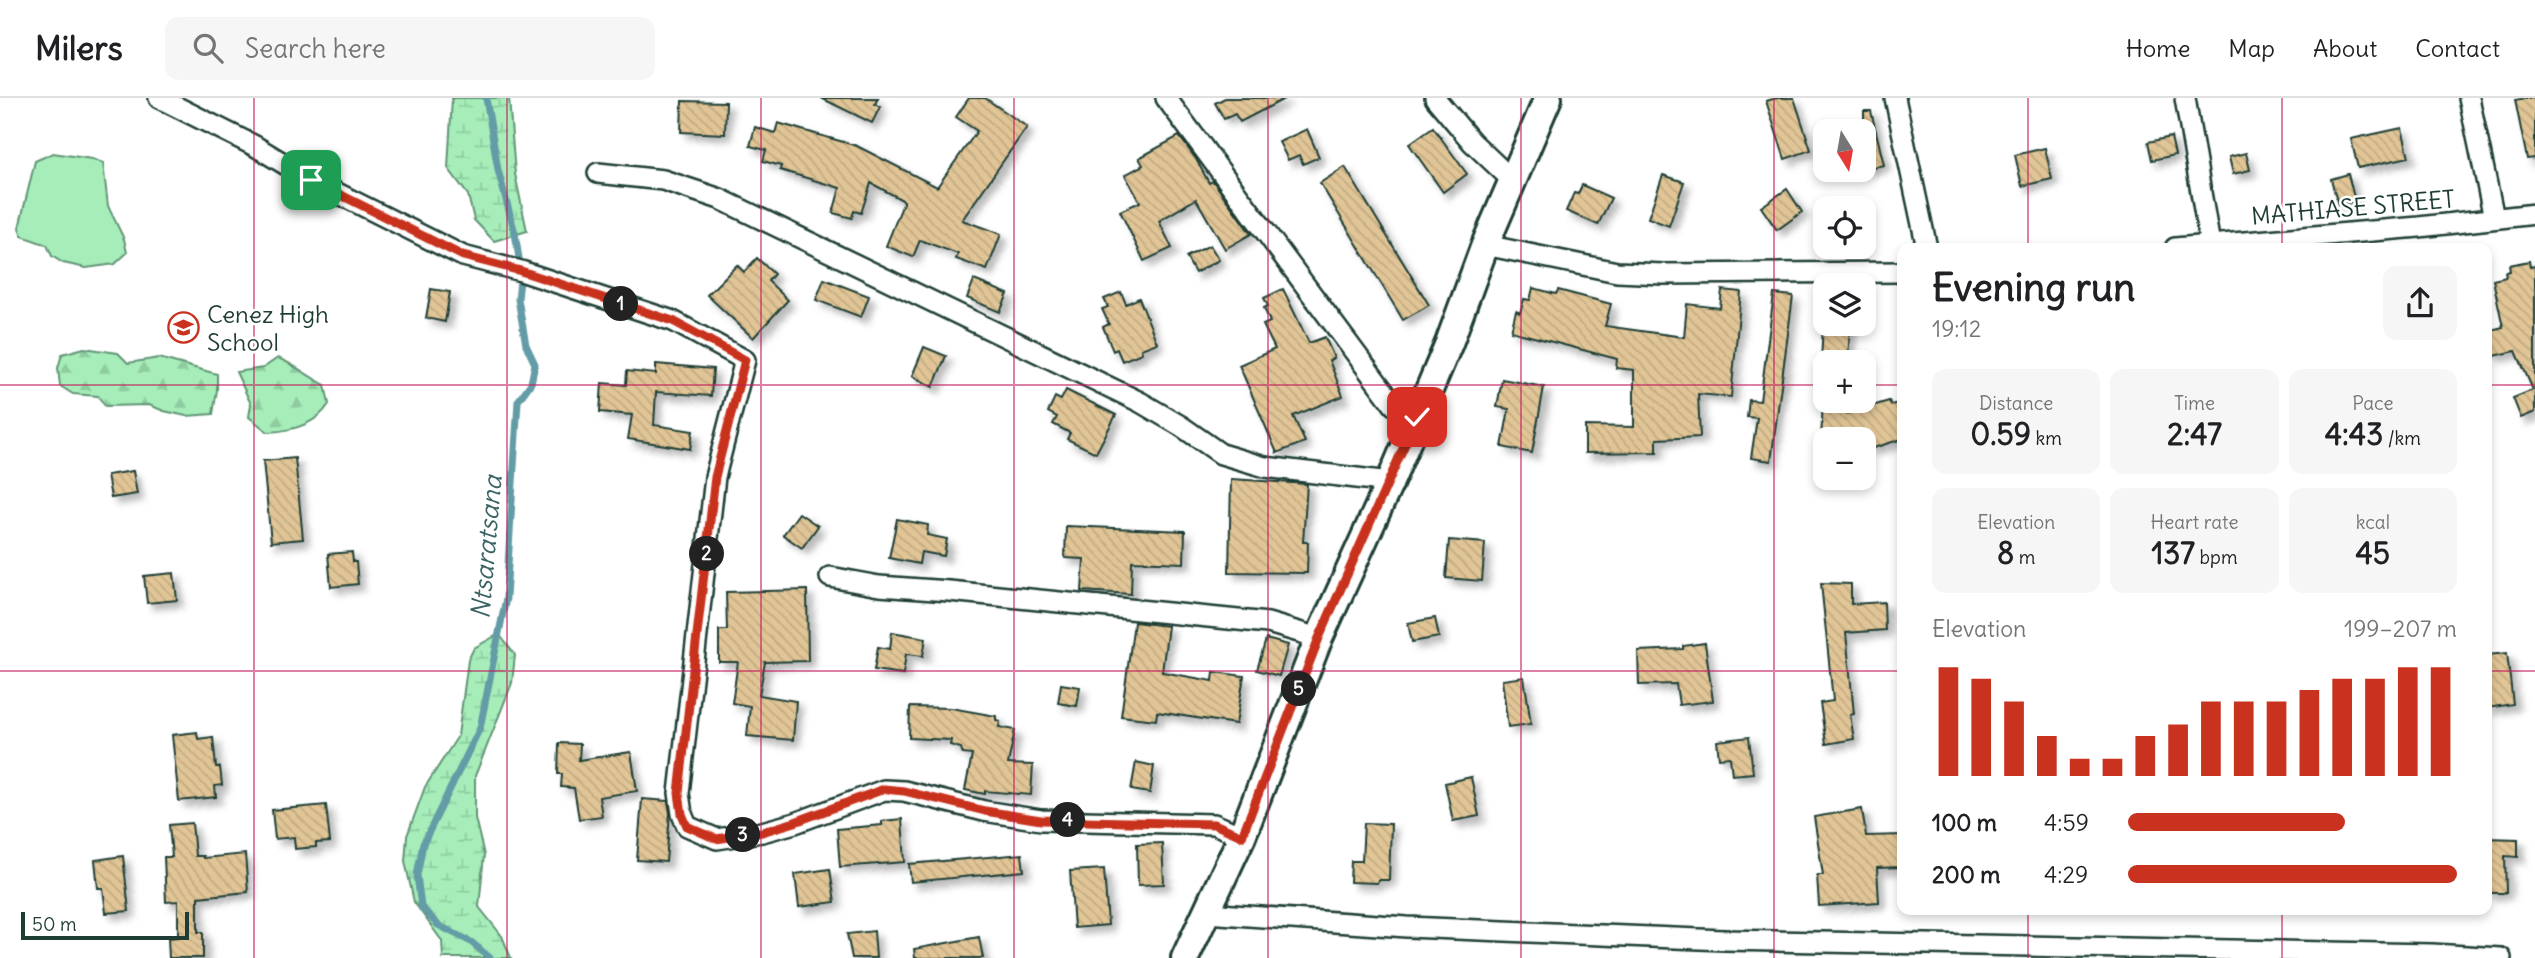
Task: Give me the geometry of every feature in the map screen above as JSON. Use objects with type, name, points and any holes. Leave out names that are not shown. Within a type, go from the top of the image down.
[{"type":"main road","points":[[1185,958],[1242,836],[1319,638],[1449,343],[1485,245],[1548,98]]},
{"type":"street","points":[[159,98],[255,146],[311,180],[463,256],[521,271],[673,321],[745,360],[715,477],[679,793],[687,826],[716,839],[762,832],[884,789],[1041,820],[1214,824],[1242,836]]},
{"type":"street","points":[[1166,98],[1394,405],[1417,417]]},
{"type":"street","points":[[1436,98],[1472,142],[1512,180]]},
{"type":"street","points":[[1895,98],[1926,243]]},
{"type":"street","points":[[2185,98],[2210,243]]},
{"type":"street","points":[[2469,98],[2494,218]]},
{"type":"street","points":[[597,173],[663,180],[720,199],[1140,402],[1221,454],[1265,467],[1390,482]]},
{"type":"street","name":"MATHIASE STREET","points":[[2233,243],[2535,214]]},
{"type":"street","points":[[1485,245],[1617,272],[1897,272]]},
{"type":"street","points":[[830,577],[879,586],[1268,623],[1319,638]]},
{"type":"street","points":[[1206,913],[1407,927],[1724,940],[2391,953],[2501,958]]},
{"type":"green space","points":[[452,98],[509,98],[515,174],[527,231],[494,241],[474,220],[468,195],[448,168]]},
{"type":"green space","points":[[53,153],[103,163],[108,206],[124,239],[127,253],[115,264],[86,268],[63,263],[52,256],[47,245],[22,236],[19,228],[35,161]]},
{"type":"green space","points":[[84,348],[118,353],[128,363],[159,358],[217,374],[213,414],[186,416],[149,405],[105,406],[98,396],[73,394],[60,386],[58,368],[62,354]]},
{"type":"green space","points":[[278,358],[325,385],[329,404],[317,417],[303,426],[268,432],[249,417],[251,404],[236,372],[263,368]]},
{"type":"green space","points":[[499,634],[515,655],[512,683],[475,776],[475,818],[484,855],[479,907],[502,936],[511,958],[443,958],[442,941],[414,902],[405,861],[407,836],[425,787],[458,736],[468,660],[474,648]]},
{"type":"building","points":[[821,98],[878,98],[875,104],[880,107],[872,123]]},
{"type":"building","points":[[969,98],[985,98],[1027,127],[962,220],[1001,234],[987,270],[956,259],[958,254],[920,240],[913,257],[886,246],[904,201],[871,183],[861,213],[854,211],[852,218],[833,213],[840,188],[780,170],[781,166],[763,161],[766,150],[750,146],[755,127],[775,133],[778,123],[857,146],[937,187],[977,131],[956,117]]},
{"type":"building","points":[[1225,98],[1286,98],[1240,122],[1235,114],[1224,119],[1215,103]]},
{"type":"building","points":[[1794,98],[1811,150],[1785,159],[1766,101]]},
{"type":"building","points":[[2535,98],[2535,158],[2527,159],[2515,100]]},
{"type":"building","points":[[682,101],[726,102],[725,134],[681,132]]},
{"type":"building","points":[[1864,111],[1871,111],[1873,119],[1864,119]]},
{"type":"building","points":[[1433,127],[1467,174],[1443,192],[1409,144]]},
{"type":"building","points":[[2402,128],[2409,157],[2358,168],[2351,139]]},
{"type":"building","points":[[1307,129],[1319,157],[1303,164],[1299,155],[1288,160],[1279,142]]},
{"type":"building","points":[[1876,132],[1884,165],[1876,167]]},
{"type":"building","points":[[1179,136],[1209,183],[1213,181],[1251,234],[1225,249],[1196,199],[1159,221],[1172,248],[1144,261],[1120,211],[1140,202],[1125,175],[1143,165],[1139,158]]},
{"type":"building","points":[[2171,137],[2175,155],[2152,160],[2148,142]]},
{"type":"building","points":[[2045,148],[2052,179],[2022,186],[2015,155]]},
{"type":"building","points":[[2246,153],[2250,170],[2233,174],[2229,157]]},
{"type":"building","points":[[1345,167],[1429,305],[1403,320],[1320,183]]},
{"type":"building","points":[[2348,174],[2355,201],[2338,205],[2331,179]]},
{"type":"building","points":[[1663,175],[1684,182],[1669,226],[1648,218]]},
{"type":"building","points":[[1582,185],[1611,198],[1598,225],[1566,211],[1574,193],[1578,194]]},
{"type":"building","points":[[1787,189],[1802,212],[1777,230],[1761,207]]},
{"type":"building","points":[[1210,245],[1219,260],[1195,273],[1186,257]]},
{"type":"building","points":[[757,258],[774,274],[768,281],[788,300],[753,338],[707,295],[737,265],[744,272]]},
{"type":"building","points":[[2529,261],[2530,267],[2535,266],[2535,412],[2521,418],[2513,398],[2533,390],[2516,351],[2494,356],[2492,350],[2492,330],[2503,327],[2493,280],[2506,277],[2505,272],[2510,271],[2509,265]]},
{"type":"building","points":[[824,279],[869,296],[861,317],[816,300]]},
{"type":"building","points":[[974,280],[1008,294],[1000,312],[967,298]]},
{"type":"building","points":[[1533,288],[1556,294],[1558,290],[1611,304],[1605,326],[1684,337],[1687,304],[1720,308],[1722,290],[1741,292],[1731,397],[1698,394],[1700,437],[1657,439],[1657,452],[1585,453],[1585,426],[1634,427],[1634,370],[1616,368],[1617,359],[1511,331],[1516,311],[1520,313],[1524,299],[1530,300]]},
{"type":"building","points":[[431,289],[450,292],[445,322],[426,318]]},
{"type":"building","points":[[1283,289],[1309,343],[1325,337],[1334,358],[1329,360],[1343,396],[1293,416],[1305,442],[1277,453],[1239,365],[1275,349],[1263,325],[1270,322],[1264,308],[1268,306],[1264,298]]},
{"type":"building","points":[[1121,292],[1126,304],[1139,298],[1157,343],[1122,361],[1117,349],[1113,351],[1103,327],[1109,324],[1102,309],[1108,307],[1104,299]]},
{"type":"building","points":[[1774,294],[1793,296],[1771,461],[1751,458],[1757,418],[1747,417],[1749,400],[1760,401]]},
{"type":"building","points":[[1822,336],[1849,336],[1849,350],[1822,350]]},
{"type":"building","points":[[924,347],[946,356],[933,387],[912,376]]},
{"type":"building","points":[[656,364],[713,369],[711,396],[656,392],[654,425],[693,431],[690,449],[628,439],[632,415],[600,412],[602,383],[626,385],[627,371],[656,374]]},
{"type":"building","points":[[1502,379],[1544,387],[1532,453],[1502,447],[1509,409],[1497,407]]},
{"type":"building","points":[[1066,390],[1116,415],[1096,453],[1067,439],[1070,433],[1053,424],[1057,417],[1048,412],[1055,397],[1061,400]]},
{"type":"building","points":[[1889,401],[1891,405],[1897,403],[1897,441],[1876,447],[1876,427],[1822,427],[1822,413],[1876,413],[1876,405]]},
{"type":"building","points":[[295,458],[303,539],[271,542],[263,461]]},
{"type":"building","points":[[133,471],[137,494],[111,498],[107,475]]},
{"type":"building","points":[[1231,479],[1307,484],[1303,542],[1308,542],[1307,573],[1229,572]]},
{"type":"building","points":[[799,513],[818,526],[802,548],[783,535]]},
{"type":"building","points":[[897,519],[928,525],[927,535],[947,539],[944,556],[921,552],[919,564],[889,558]]},
{"type":"building","points":[[1066,526],[1185,531],[1184,563],[1132,561],[1131,594],[1082,591],[1084,559],[1065,558]]},
{"type":"building","points":[[1449,540],[1485,543],[1482,581],[1446,578]]},
{"type":"building","points":[[352,552],[358,584],[331,587],[328,554]]},
{"type":"building","points":[[174,573],[177,600],[147,603],[144,576]]},
{"type":"building","points":[[1821,583],[1851,584],[1851,604],[1884,602],[1885,630],[1846,633],[1854,714],[1850,715],[1854,739],[1826,744],[1820,703],[1833,701]]},
{"type":"building","points":[[807,590],[808,661],[765,662],[759,695],[796,701],[793,740],[747,736],[750,706],[732,703],[738,662],[719,662],[719,630],[727,630],[726,592]]},
{"type":"building","points":[[1435,618],[1439,637],[1412,642],[1408,623]]},
{"type":"building","points":[[1134,622],[1168,626],[1162,672],[1213,681],[1214,672],[1244,676],[1236,724],[1157,712],[1156,720],[1121,716]]},
{"type":"building","points":[[892,632],[926,638],[923,656],[906,654],[903,674],[874,670],[878,647],[890,649]]},
{"type":"building","points":[[1266,639],[1288,645],[1279,676],[1257,670]]},
{"type":"building","points":[[1705,643],[1713,701],[1679,705],[1676,684],[1639,685],[1638,651],[1683,649],[1683,646]]},
{"type":"building","points":[[2507,653],[2513,704],[2492,707],[2492,654]]},
{"type":"building","points":[[1524,677],[1531,724],[1508,727],[1502,680]]},
{"type":"building","points":[[1061,684],[1080,687],[1077,706],[1058,703]]},
{"type":"building","points":[[910,707],[951,708],[996,716],[996,720],[1000,721],[999,727],[1015,730],[1008,764],[1033,765],[1031,795],[985,791],[985,794],[965,790],[972,755],[963,754],[961,748],[950,745],[951,740],[909,738]]},
{"type":"building","points":[[197,732],[198,739],[213,737],[216,767],[220,767],[222,785],[215,786],[216,797],[179,801],[172,735]]},
{"type":"building","points":[[1749,737],[1753,773],[1732,775],[1730,757],[1719,758],[1717,741]]},
{"type":"building","points":[[559,743],[580,744],[579,760],[631,752],[637,791],[599,797],[602,816],[579,819],[574,788],[561,787],[562,774],[558,774]]},
{"type":"building","points":[[1136,762],[1154,766],[1150,793],[1131,790]]},
{"type":"building","points":[[1471,777],[1479,816],[1453,821],[1445,783]]},
{"type":"building","points":[[642,799],[668,801],[670,813],[666,862],[637,860]]},
{"type":"building","points":[[326,805],[330,842],[316,843],[316,847],[295,849],[294,837],[275,839],[272,810]]},
{"type":"building","points":[[1862,809],[1866,836],[1897,835],[1897,867],[1877,868],[1879,902],[1819,906],[1817,875],[1823,875],[1814,817]]},
{"type":"building","points":[[902,819],[905,862],[840,867],[837,829],[882,825],[882,821]]},
{"type":"building","points":[[192,823],[195,856],[203,858],[245,854],[248,892],[198,897],[198,932],[203,932],[203,958],[169,958],[168,938],[178,937],[178,901],[166,902],[164,857],[172,857],[169,825]]},
{"type":"building","points":[[1364,823],[1391,824],[1389,880],[1378,880],[1377,883],[1350,882],[1351,861],[1362,861]]},
{"type":"building","points":[[2492,838],[2518,839],[2518,857],[2505,856],[2506,893],[2492,893]]},
{"type":"building","points":[[1162,843],[1164,884],[1138,885],[1137,844]]},
{"type":"building","points":[[1022,854],[1024,871],[911,882],[909,864]]},
{"type":"building","points":[[123,856],[129,911],[106,913],[103,888],[98,888],[95,860]]},
{"type":"building","points":[[830,869],[835,902],[799,907],[795,874]]},
{"type":"building","points":[[1104,869],[1108,925],[1074,928],[1070,871]]},
{"type":"building","points":[[874,931],[876,958],[852,958],[847,934]]},
{"type":"building","points":[[979,937],[983,958],[915,958],[914,949]]},
{"type":"waterway","name":"Ntsaratsana","points":[[486,98],[498,170],[515,233],[521,271],[518,299],[526,345],[535,364],[531,383],[518,401],[506,598],[480,728],[423,844],[417,875],[421,907],[438,925],[471,942],[490,958]]},
{"type":"place","name":"Cenez High School","points":[[184,328]]},
{"type":"route","points":[[311,180],[463,256],[521,271],[673,321],[745,360],[715,477],[679,793],[687,826],[716,839],[762,832],[884,789],[1041,820],[1214,824],[1242,836],[1319,638],[1417,417]]}]
